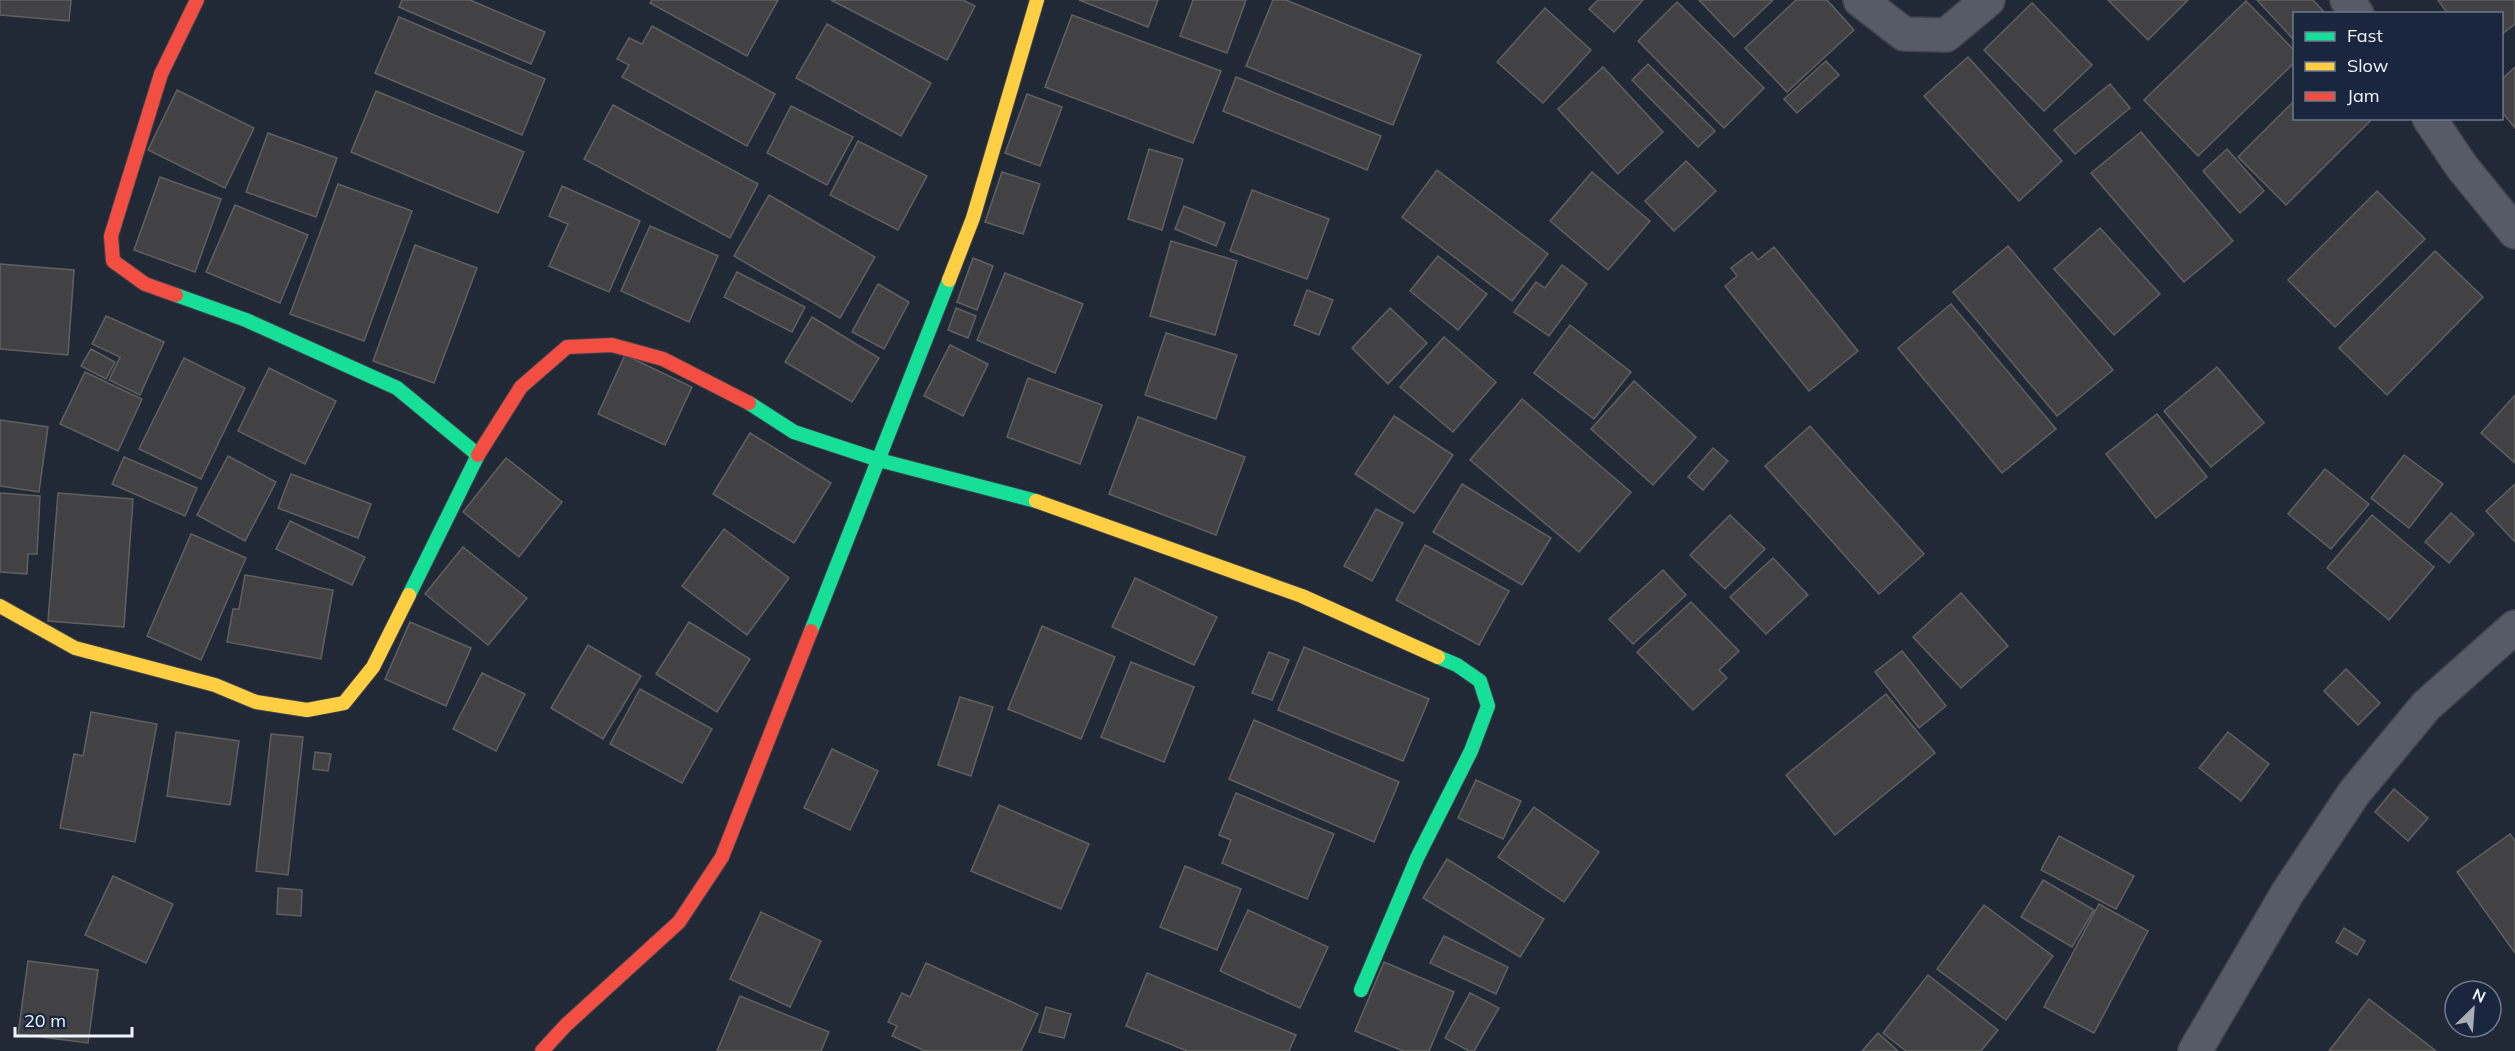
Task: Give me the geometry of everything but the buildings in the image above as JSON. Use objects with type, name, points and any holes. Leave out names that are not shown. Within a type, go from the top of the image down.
[{"type":"street","points":[[197,0],[161,74],[111,236],[113,261],[145,284],[246,320],[397,388],[478,455]]},
{"type":"street","points":[[542,1051],[566,1025],[680,922],[722,857],[973,218],[1037,0]]},
{"type":"street","points":[[1860,0],[1904,34],[1946,35],[1988,0]]},
{"type":"street","points":[[2429,120],[2462,167],[2515,232]]},
{"type":"street","points":[[0,606],[75,648],[215,685],[256,702],[307,710],[344,703],[373,667],[478,455],[521,387],[567,347],[612,345],[663,359],[753,405],[794,432],[879,460],[1040,502],[1302,596],[1457,665],[1480,681],[1488,706],[1480,729],[1417,858],[1361,990]]},
{"type":"street","points":[[2195,1051],[2288,892],[2354,793],[2426,706],[2515,627]]},
{"type":"traffic: fast","points":[[811,631],[949,280]]},
{"type":"traffic: fast","points":[[176,295],[246,320],[397,388],[478,455],[409,595]]},
{"type":"traffic: fast","points":[[749,403],[794,432],[879,460],[1036,501]]},
{"type":"traffic: fast","points":[[1361,990],[1417,858],[1471,751],[1488,706],[1480,681],[1457,665],[1438,657]]},
{"type":"traffic: slow","points":[[949,280],[973,218],[1037,0]]},
{"type":"traffic: slow","points":[[1036,501],[1302,596],[1438,657]]},
{"type":"traffic: slow","points":[[0,606],[75,648],[215,685],[256,702],[307,710],[344,703],[373,667],[409,595]]},
{"type":"traffic: jam","points":[[176,295],[145,284],[113,261],[111,236],[161,74],[197,0]]},
{"type":"traffic: jam","points":[[478,455],[521,387],[567,347],[612,345],[663,359],[749,403]]},
{"type":"traffic: jam","points":[[542,1051],[566,1025],[679,922],[722,857],[811,631]]}]
